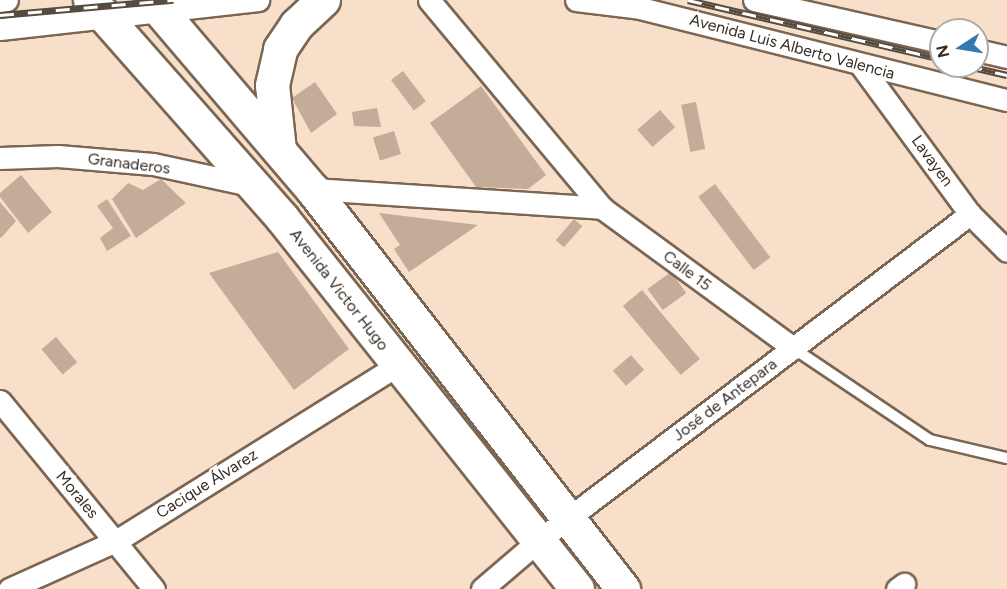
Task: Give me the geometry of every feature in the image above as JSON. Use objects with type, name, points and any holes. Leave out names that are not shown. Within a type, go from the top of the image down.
[{"type":"main road","points":[[279,150],[272,85],[280,49],[296,25],[323,0]]},
{"type":"main road","points":[[156,6],[312,189],[623,589]]},
{"type":"main road","name":"Avenida Victor Hugo","points":[[96,9],[256,186],[577,589]]},
{"type":"street","points":[[0,1],[6,0]]},
{"type":"street","points":[[0,29],[96,9],[258,0]]},
{"type":"street","name":"Calle 15","points":[[429,0],[602,208],[793,348]]},
{"type":"street","name":"Avenida Luis Alberto Valencia","points":[[576,0],[640,8],[862,67],[1007,100]]},
{"type":"street","points":[[754,0],[929,39]]},
{"type":"street","points":[[989,53],[1007,57]]},
{"type":"street","name":"Lavayen","points":[[862,67],[970,214],[1007,251]]},
{"type":"street","name":"Granaderos","points":[[0,158],[58,156],[153,164],[256,186]]},
{"type":"street","points":[[312,189],[602,208]]},
{"type":"street","name":"José de Antepara","points":[[482,589],[569,517],[970,214]]},
{"type":"street","name":"Cacique Álvarez","points":[[9,589],[116,541],[398,365]]},
{"type":"street","name":"Morales","points":[[0,401],[154,589]]},
{"type":"lane","name":"Calle 15","points":[[793,348],[930,440],[1007,458]]},
{"type":"building","points":[[403,71],[426,101],[414,110],[391,80]]},
{"type":"building","points":[[315,82],[337,114],[311,133],[292,98]]},
{"type":"building","points":[[481,86],[546,175],[528,189],[476,187],[430,123]]},
{"type":"building","points":[[696,102],[705,149],[690,152],[681,105]]},
{"type":"building","points":[[377,108],[381,127],[354,126],[352,112]]},
{"type":"building","points":[[660,110],[675,127],[652,147],[637,130]]},
{"type":"building","points":[[394,131],[401,154],[380,160],[373,137]]},
{"type":"building","points":[[21,175],[52,212],[28,233],[0,197],[0,193]]},
{"type":"building","points":[[161,179],[186,203],[136,238],[112,199],[128,183],[143,190]]},
{"type":"building","points":[[715,184],[770,257],[754,270],[698,197]]},
{"type":"building","points":[[107,199],[131,236],[107,251],[100,238],[113,228],[97,206]]},
{"type":"building","points":[[0,202],[16,221],[1,238],[0,237]]},
{"type":"building","points":[[379,213],[478,225],[409,272],[394,249],[400,245]]},
{"type":"building","points":[[574,219],[582,226],[564,247],[556,240]]},
{"type":"building","points":[[278,252],[349,349],[294,390],[209,273]]},
{"type":"building","points":[[671,272],[686,293],[663,310],[648,289]]},
{"type":"building","points":[[642,290],[700,359],[681,375],[623,306]]},
{"type":"building","points":[[56,337],[77,362],[63,374],[41,349]]},
{"type":"building","points":[[631,355],[644,370],[626,386],[613,371]]},
{"type":"railway","points":[[0,15],[173,0]]},
{"type":"railway","points":[[688,0],[929,56]]},
{"type":"railway","points":[[989,71],[1007,75]]}]
